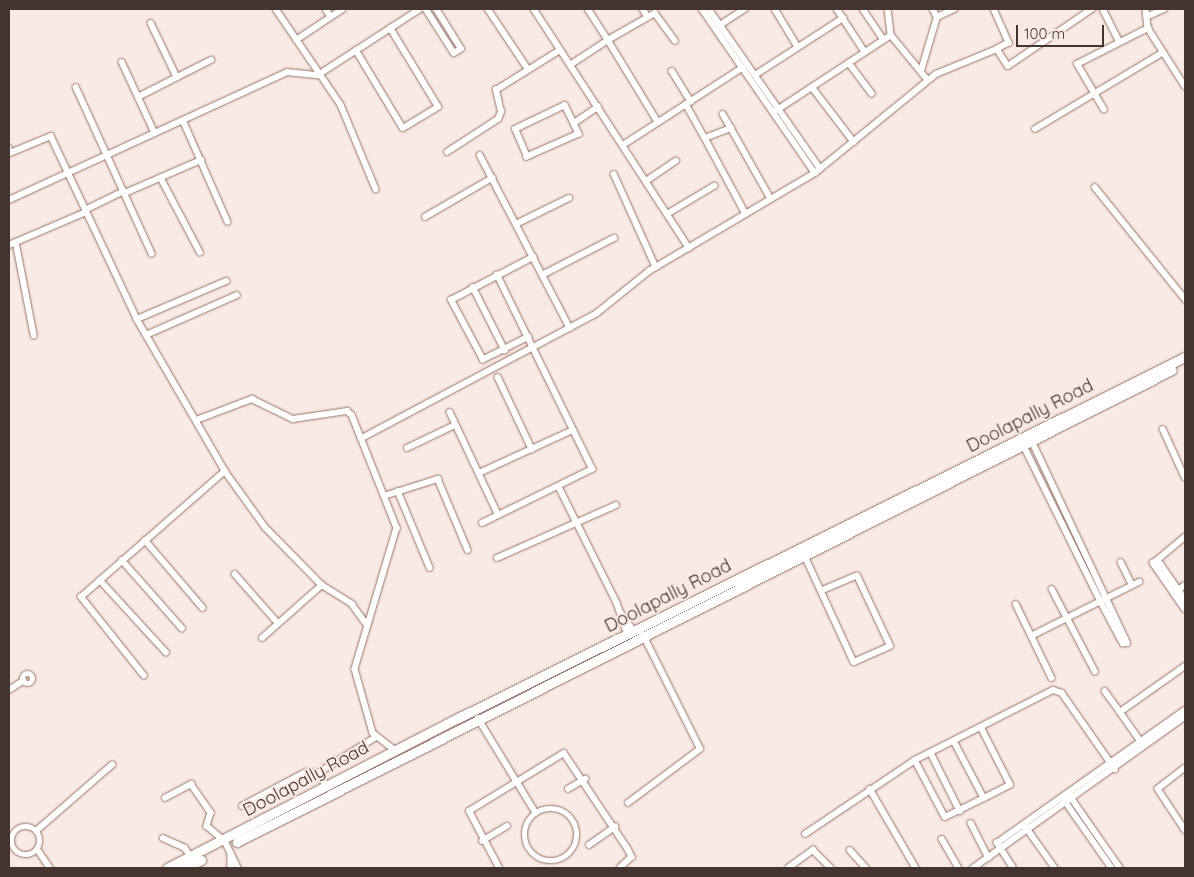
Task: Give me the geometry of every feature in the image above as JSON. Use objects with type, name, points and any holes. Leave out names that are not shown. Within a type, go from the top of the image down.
[{"type":"main road","name":"Doolapally Road","points":[[167,868],[228,847],[326,785],[350,778],[396,751],[493,706],[970,468],[1185,357]]},
{"type":"main road","name":"Doolapally Road","points":[[635,634],[909,504],[970,468],[1028,444],[1185,363]]},
{"type":"main road","points":[[184,868],[228,847],[350,778],[478,718],[493,706],[635,634]]},
{"type":"street","points":[[276,9],[353,128],[376,189]]},
{"type":"street","points":[[326,9],[331,17]]},
{"type":"street","points":[[296,40],[343,9]]},
{"type":"street","points":[[9,200],[70,176],[182,120],[287,72],[318,75],[420,9]]},
{"type":"street","points":[[426,9],[454,53],[461,49],[436,9]]},
{"type":"street","points":[[488,9],[528,69]]},
{"type":"street","points":[[534,9],[689,248]]},
{"type":"street","points":[[588,9],[658,122]]},
{"type":"street","points":[[643,9],[648,17]]},
{"type":"street","points":[[702,9],[774,113],[818,170]]},
{"type":"street","points":[[709,9],[779,109],[818,170]]},
{"type":"street","points":[[720,25],[745,9]]},
{"type":"street","points":[[775,9],[798,47]]},
{"type":"street","points":[[837,9],[865,52]]},
{"type":"street","points":[[863,9],[883,39]]},
{"type":"street","points":[[888,9],[891,35],[928,80]]},
{"type":"street","points":[[921,71],[937,17],[933,9]]},
{"type":"street","points":[[937,17],[954,9]]},
{"type":"street","points":[[364,437],[570,328],[656,267],[771,200],[818,170],[928,80],[1009,43],[994,9]]},
{"type":"street","points":[[997,49],[1008,66],[1087,9]]},
{"type":"street","points":[[1103,9],[1120,42]]},
{"type":"street","points":[[1146,9],[1148,28],[1162,53],[1185,86]]},
{"type":"street","points":[[1146,17],[1164,9]]},
{"type":"street","points":[[570,65],[655,12],[675,41]]},
{"type":"street","points":[[755,75],[843,18]]},
{"type":"street","points":[[151,23],[177,77]]},
{"type":"street","points":[[356,50],[403,128],[438,107],[390,28]]},
{"type":"street","points":[[1104,110],[1078,64],[1148,28]]},
{"type":"street","points":[[774,113],[891,35]]},
{"type":"street","points":[[447,152],[498,119],[501,112],[496,90],[560,50]]},
{"type":"street","points":[[1035,129],[1093,90],[1162,53]]},
{"type":"street","points":[[138,97],[212,60]]},
{"type":"street","points":[[122,62],[155,134]]},
{"type":"street","points":[[849,63],[872,93]]},
{"type":"street","points":[[623,145],[742,68]]},
{"type":"street","points":[[672,71],[746,214]]},
{"type":"street","points":[[76,87],[152,254]]},
{"type":"street","points":[[812,87],[854,142]]},
{"type":"street","points":[[565,105],[574,123],[579,134],[527,156],[515,129],[565,105]]},
{"type":"street","points":[[574,123],[598,107]]},
{"type":"street","points":[[723,114],[771,200]]},
{"type":"street","points":[[182,120],[228,222]]},
{"type":"street","points":[[705,138],[731,128]]},
{"type":"street","points":[[9,148],[10,153],[51,136],[137,319],[199,419],[225,470],[250,509],[322,586],[352,604],[366,623]]},
{"type":"street","points":[[480,155],[570,328]]},
{"type":"street","points":[[9,245],[124,192],[201,160]]},
{"type":"street","points":[[646,181],[676,161]]},
{"type":"street","points":[[614,174],[656,267]]},
{"type":"street","points":[[161,178],[200,252]]},
{"type":"street","points":[[425,217],[492,178]]},
{"type":"street","points":[[668,214],[714,186]]},
{"type":"street","points":[[1095,188],[1185,299]]},
{"type":"street","points":[[516,224],[569,198]]},
{"type":"street","points":[[542,275],[614,238]]},
{"type":"street","points":[[16,242],[34,335]]},
{"type":"street","points":[[529,337],[483,360],[451,300],[533,257]]},
{"type":"street","points":[[482,523],[559,487],[592,469],[534,346],[497,275]]},
{"type":"street","points":[[137,319],[226,281]]},
{"type":"street","points":[[473,287],[505,350]]},
{"type":"street","points":[[146,335],[237,295]]},
{"type":"street","points":[[498,377],[532,449]]},
{"type":"street","points":[[199,419],[252,399],[293,419],[347,412],[364,437],[397,528],[396,543],[366,623],[355,669],[376,737],[396,751]]},
{"type":"street","points":[[450,412],[498,514]]},
{"type":"street","points":[[407,448],[455,425]]},
{"type":"street","points":[[1163,429],[1182,462],[1185,477]]},
{"type":"street","points":[[479,473],[573,430]]},
{"type":"street","points":[[1028,444],[1059,495],[1108,598],[1127,643],[1123,643],[1082,564],[1051,500],[1028,444]]},
{"type":"street","points":[[144,676],[80,602],[100,580],[225,470]]},
{"type":"street","points":[[384,496],[438,479],[468,550]]},
{"type":"street","points":[[559,487],[622,614],[700,749],[628,804]]},
{"type":"street","points":[[398,491],[430,568]]},
{"type":"street","points":[[1051,500],[1059,495]]},
{"type":"street","points":[[497,558],[575,521],[616,505]]},
{"type":"street","points":[[1185,537],[1156,561],[1154,565],[1185,600]]},
{"type":"street","points":[[145,540],[203,608]]},
{"type":"street","points":[[804,554],[854,662],[890,646],[857,576],[822,591]]},
{"type":"street","points":[[122,560],[182,628]]},
{"type":"street","points":[[1082,564],[1090,560]]},
{"type":"street","points":[[1121,562],[1132,586]]},
{"type":"street","points":[[235,574],[278,623]]},
{"type":"street","points":[[100,580],[166,652]]},
{"type":"street","points":[[1031,636],[1139,582]]},
{"type":"street","points":[[1176,591],[1185,585]]},
{"type":"street","points":[[262,638],[322,586]]},
{"type":"street","points":[[1052,589],[1095,671]]},
{"type":"street","points":[[1176,591],[1185,610]]},
{"type":"street","points":[[1016,604],[1052,678]]},
{"type":"street","points":[[1120,712],[1185,666]]},
{"type":"street","points":[[9,690],[23,681]]},
{"type":"street","points":[[805,834],[915,760],[982,730],[1057,689],[1115,768]]},
{"type":"street","points":[[1105,691],[1144,747]]},
{"type":"street","points":[[1067,798],[1111,762],[1185,710]]},
{"type":"street","points":[[973,868],[989,858],[998,846],[1067,798],[1115,768],[1185,717]]},
{"type":"street","points":[[478,718],[513,782],[536,813]]},
{"type":"street","points":[[915,760],[943,814],[950,817],[1010,785],[982,730]]},
{"type":"street","points":[[242,806],[306,772],[318,773],[376,737]]},
{"type":"street","points":[[955,743],[984,798]]},
{"type":"street","points":[[499,868],[482,841],[469,811],[513,782],[564,753],[585,779],[632,857],[620,868]]},
{"type":"street","points":[[931,753],[960,811]]},
{"type":"street","points":[[36,831],[112,765]]},
{"type":"street","points":[[1185,768],[1158,789],[1185,830]]},
{"type":"street","points":[[318,773],[326,785]]},
{"type":"street","points":[[568,788],[585,779]]},
{"type":"street","points":[[165,798],[191,784],[211,813],[207,826],[228,847],[238,868]]},
{"type":"street","points":[[870,789],[916,868]]},
{"type":"street","points":[[1067,798],[1120,868]]},
{"type":"street","points":[[1067,798],[1112,868]]},
{"type":"street","points":[[561,811],[574,822],[574,847],[562,859],[545,861],[530,852],[525,827],[536,813],[561,811]]},
{"type":"street","points":[[971,823],[989,858]]},
{"type":"street","points":[[482,841],[507,826]]},
{"type":"street","points":[[14,850],[11,834],[23,827],[36,831]]},
{"type":"street","points":[[1026,827],[1055,868]]},
{"type":"street","points":[[589,845],[615,828]]},
{"type":"street","points":[[36,831],[38,850],[50,868]]},
{"type":"street","points":[[1093,841],[1098,837]]},
{"type":"street","points":[[163,838],[185,848],[192,858]]},
{"type":"street","points":[[942,839],[959,868]]},
{"type":"street","points":[[998,846],[1013,868]]},
{"type":"street","points":[[228,847],[231,868]]},
{"type":"street","points":[[14,850],[26,856],[38,850]]},
{"type":"street","points":[[9,855],[14,850]]},
{"type":"street","points":[[788,868],[813,850],[831,868]]},
{"type":"street","points":[[850,850],[862,867]]}]
